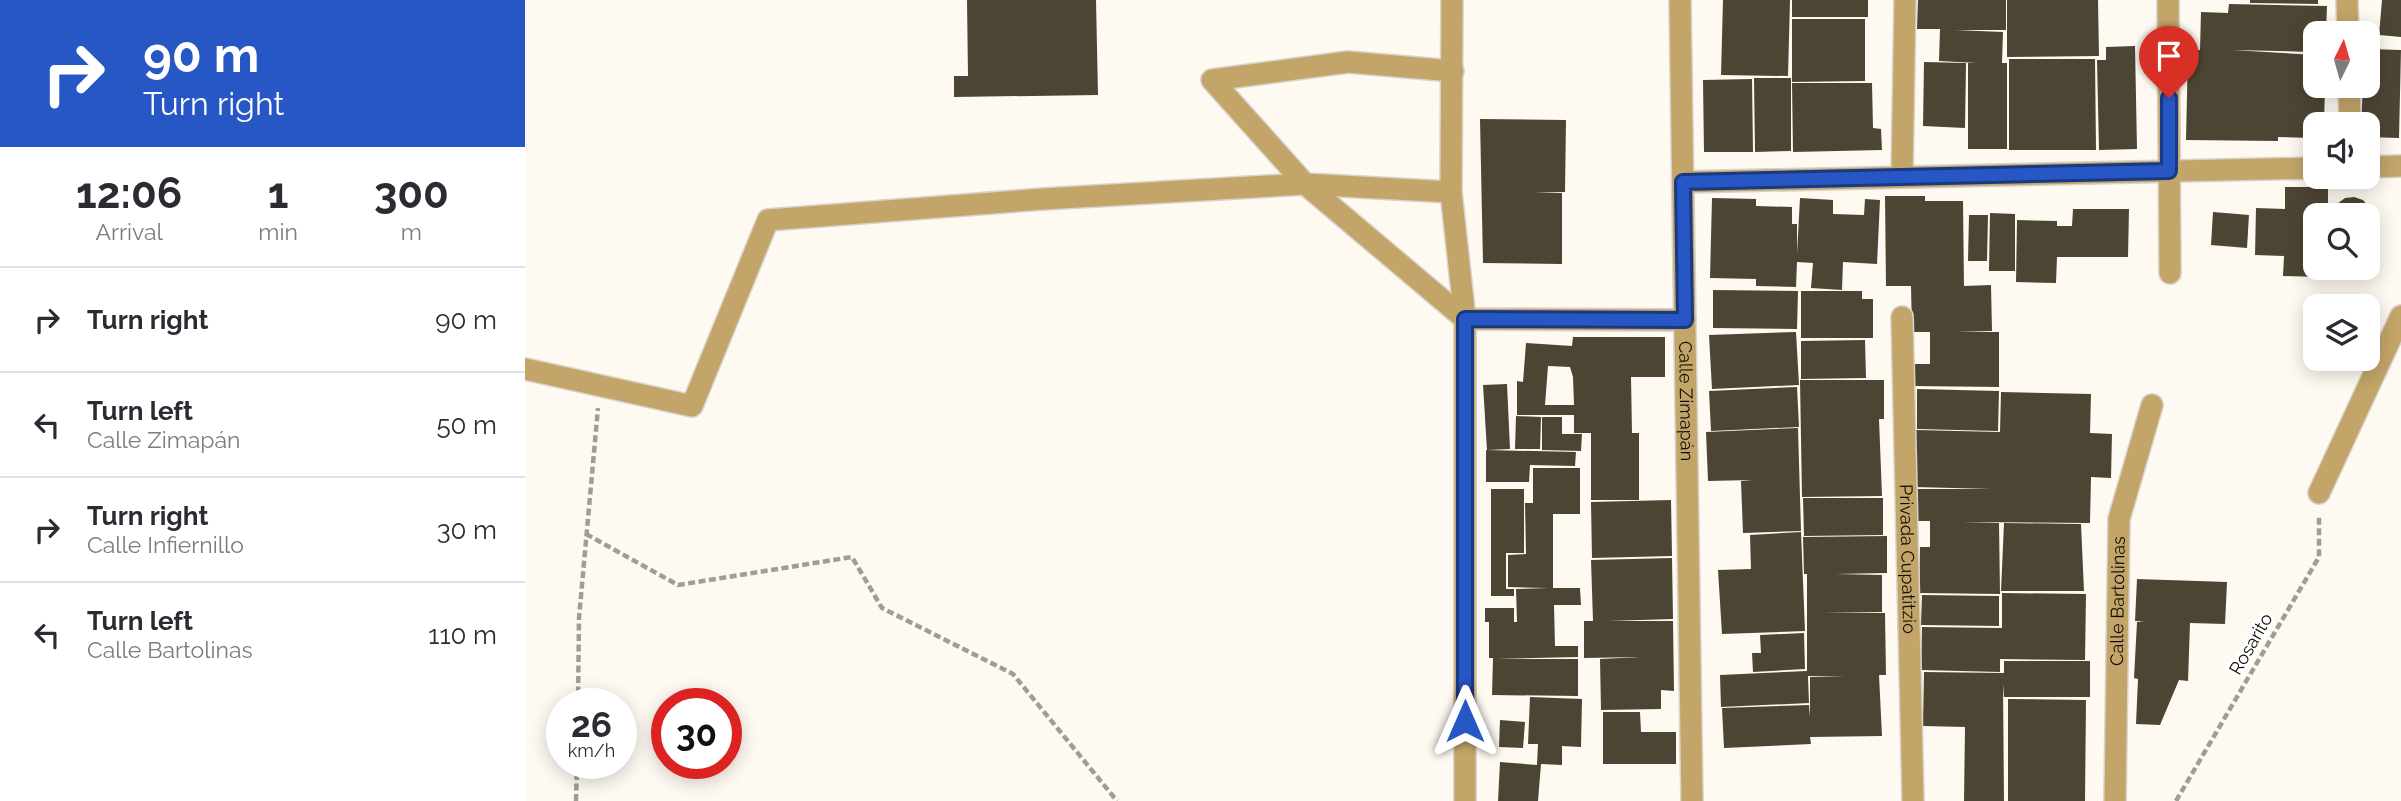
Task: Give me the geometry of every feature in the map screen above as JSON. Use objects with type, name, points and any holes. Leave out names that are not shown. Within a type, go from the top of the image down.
[{"type":"street","points":[[1452,0],[1451,192],[1465,319],[1465,801]]},
{"type":"street","name":"Calle Zimapán","points":[[1680,0],[1692,801]]},
{"type":"street","points":[[1902,177],[1905,0]]},
{"type":"street","points":[[2168,0],[2170,274]]},
{"type":"street","points":[[2347,0],[2348,21]]},
{"type":"street","points":[[1453,71],[1348,62],[1212,80],[1305,184],[1465,319],[1685,320]]},
{"type":"street","points":[[2380,167],[2401,166]]},
{"type":"street","points":[[1683,182],[2303,168]]},
{"type":"street","points":[[525,369],[692,406],[768,220],[1043,199],[1305,184],[1451,192]]},
{"type":"street","points":[[2319,493],[2401,316]]},
{"type":"street","name":"Privada Cupatitzio","points":[[1902,317],[1913,801]]},
{"type":"street","name":"Calle Bartolinas","points":[[2115,801],[2119,519],[2152,405]]},
{"type":"path","points":[[578,688],[579,618],[600,386]]},
{"type":"path","name":"Rosarito","points":[[2176,801],[2319,556],[2319,493]]},
{"type":"path","points":[[586,534],[678,585],[852,557],[882,608],[1013,674],[1117,801]]},
{"type":"path","points":[[576,801],[577,779]]},
{"type":"building","points":[[967,0],[1096,0],[1098,95],[954,97],[954,76],[968,76]]},
{"type":"building","points":[[1723,0],[1790,0],[1788,76],[1721,75]]},
{"type":"building","points":[[1792,0],[1868,0],[1868,17],[1792,17]]},
{"type":"building","points":[[1918,0],[2006,0],[2006,30],[1955,30],[2003,32],[2002,63],[2007,63],[2007,149],[1968,149],[1968,63],[1977,63],[1939,61],[1940,29],[1917,29]]},
{"type":"building","points":[[2007,0],[2098,0],[2099,56],[2007,57]]},
{"type":"building","points":[[2250,0],[2318,0],[2318,4],[2250,3]]},
{"type":"building","points":[[2382,0],[2401,0],[2401,37],[2380,35]]},
{"type":"building","points":[[2229,4],[2327,6],[2326,21],[2303,21],[2303,52],[2232,50],[2303,54],[2303,98],[2325,98],[2324,112],[2303,112],[2303,138],[2278,137],[2278,141],[2186,140],[2188,50],[2200,50],[2201,12],[2228,13]]},
{"type":"building","points":[[1792,19],[1865,19],[1865,81],[1792,82]]},
{"type":"building","points":[[2135,46],[2137,149],[2099,150],[2097,60],[2106,60],[2106,47]]},
{"type":"building","points":[[2380,49],[2401,50],[2399,138],[2380,137],[2380,112],[2362,112],[2362,98],[2380,98]]},
{"type":"building","points":[[2009,59],[2095,59],[2096,150],[2009,150]]},
{"type":"building","points":[[1924,62],[1966,63],[1965,128],[1923,126]]},
{"type":"building","points":[[1754,78],[1791,78],[1791,151],[1755,152]]},
{"type":"building","points":[[1752,79],[1753,152],[1704,152],[1703,80]]},
{"type":"building","points":[[1792,83],[1872,83],[1873,128],[1881,129],[1882,150],[1793,152]]},
{"type":"building","points":[[1480,119],[1566,120],[1565,192],[1534,192],[1562,193],[1562,264],[1483,263]]},
{"type":"building","points":[[2285,187],[2328,189],[2328,203],[2303,203],[2303,277],[2283,276],[2284,256],[2255,255],[2256,208],[2285,209]]},
{"type":"building","points":[[1885,196],[1925,196],[1925,201],[1963,201],[1964,286],[1991,285],[1992,331],[1957,332],[1999,332],[1999,387],[1913,386],[1913,364],[1930,364],[1930,332],[1912,332],[1911,286],[1886,286]]},
{"type":"building","points":[[2354,197],[2366,203],[2338,203],[2345,198]]},
{"type":"building","points":[[1712,198],[1756,199],[1756,206],[1792,207],[1792,224],[1797,224],[1797,254],[1800,198],[1833,200],[1833,214],[1864,215],[1865,199],[1880,200],[1877,264],[1843,262],[1842,290],[1811,288],[1813,263],[1797,262],[1796,287],[1756,286],[1756,279],[1710,278]]},
{"type":"building","points":[[2073,209],[2129,209],[2128,257],[2057,257],[2056,283],[2016,282],[2017,220],[2057,221],[2057,226],[2072,226]]},
{"type":"building","points":[[2213,212],[2249,215],[2247,248],[2211,245]]},
{"type":"building","points":[[1990,213],[2015,214],[2015,271],[1989,271]]},
{"type":"building","points":[[1969,215],[1988,215],[1987,261],[1968,261]]},
{"type":"building","points":[[1713,290],[1798,291],[1797,329],[1713,328]]},
{"type":"building","points":[[1801,291],[1862,291],[1862,299],[1873,299],[1873,338],[1801,338]]},
{"type":"building","points":[[1796,332],[1799,385],[1712,389],[1709,335]]},
{"type":"building","points":[[1573,337],[1665,337],[1665,377],[1631,377],[1632,433],[1639,433],[1639,500],[1591,500],[1591,433],[1574,433],[1574,415],[1517,415],[1517,381],[1523,382],[1526,343],[1572,346]],"holes":[[[1548,366],[1570,367],[1574,405],[1545,405]]]},
{"type":"building","points":[[1865,340],[1866,378],[1801,379],[1801,341]]},
{"type":"building","points":[[1800,380],[1884,380],[1884,419],[1879,419],[1882,496],[1802,497]]},
{"type":"building","points":[[1507,384],[1510,449],[1487,450],[1483,385]]},
{"type":"building","points":[[1797,387],[1799,427],[1711,431],[1709,391]]},
{"type":"building","points":[[1917,389],[1999,391],[1998,431],[1917,429]]},
{"type":"building","points":[[2001,392],[2091,394],[2090,433],[2112,434],[2111,478],[2091,477],[2090,523],[1962,522],[1999,523],[2000,594],[1919,593],[1920,547],[1930,547],[1930,521],[1917,521],[1917,489],[1991,489],[1914,487],[1916,430],[2000,432]]},
{"type":"building","points":[[1516,416],[1541,417],[1540,449],[1515,449]]},
{"type":"building","points":[[1542,417],[1562,417],[1562,434],[1582,434],[1581,451],[1542,450]]},
{"type":"building","points":[[1798,428],[1801,531],[1743,533],[1741,481],[1752,480],[1708,481],[1706,432]]},
{"type":"building","points":[[1486,450],[1576,452],[1575,466],[1530,465],[1529,482],[1486,482]]},
{"type":"building","points":[[1533,468],[1580,468],[1580,514],[1553,514],[1553,588],[1580,588],[1581,605],[1554,605],[1555,646],[1578,646],[1578,657],[1496,659],[1578,659],[1578,696],[1492,695],[1493,658],[1489,658],[1489,622],[1485,622],[1485,608],[1514,608],[1514,622],[1517,622],[1516,589],[1549,588],[1508,587],[1508,555],[1526,554],[1525,503],[1533,503]]},
{"type":"building","points":[[1491,489],[1524,489],[1524,553],[1506,553],[1506,589],[1514,589],[1514,596],[1491,596]]},
{"type":"building","points":[[1803,498],[1883,498],[1883,535],[1804,536]]},
{"type":"building","points":[[1671,500],[1672,556],[1592,558],[1591,502]]},
{"type":"building","points":[[2004,523],[2081,524],[2084,591],[2001,591]]},
{"type":"building","points":[[1801,532],[1805,631],[1722,634],[1718,570],[1751,569],[1750,535]]},
{"type":"building","points":[[1887,536],[1887,573],[1836,574],[1882,575],[1882,612],[1824,612],[1885,613],[1886,675],[1879,675],[1882,736],[1810,737],[1811,744],[1724,748],[1722,708],[1809,705],[1810,717],[1810,677],[1845,677],[1808,676],[1809,703],[1721,707],[1720,675],[1807,671],[1807,574],[1804,574],[1803,537]]},
{"type":"building","points":[[1672,558],[1673,619],[1608,621],[1673,621],[1674,691],[1661,690],[1661,709],[1601,710],[1600,659],[1640,657],[1584,658],[1584,621],[1593,621],[1591,560]]},
{"type":"building","points":[[2137,579],[2227,582],[2225,624],[2190,623],[2188,681],[2179,680],[2160,725],[2136,724],[2138,679],[2134,678],[2137,622],[2144,621],[2135,621]]},
{"type":"building","points":[[2002,593],[2086,594],[2085,660],[2000,659],[2000,672],[1921,670],[1922,627],[2002,628]]},
{"type":"building","points":[[1922,595],[1999,596],[1999,626],[1921,625]]},
{"type":"building","points":[[1804,633],[1805,669],[1753,672],[1752,653],[1761,653],[1760,635]]},
{"type":"building","points":[[2004,661],[2090,661],[2090,697],[2004,697],[2003,684],[2004,801],[1964,801],[1965,727],[1923,726],[1924,672],[2004,673]]},
{"type":"building","points":[[1530,697],[1582,699],[1581,747],[1562,746],[1562,765],[1541,764],[1538,801],[1498,801],[1500,762],[1537,765],[1538,744],[1528,744]]},
{"type":"building","points":[[2008,699],[2086,700],[2085,801],[2008,801]]},
{"type":"building","points":[[1603,712],[1640,712],[1641,732],[1676,732],[1676,764],[1603,764]]},
{"type":"building","points":[[1500,720],[1525,722],[1523,748],[1499,747]]},
{"type":"route","points":[[1465,721],[1465,319],[1685,320],[1683,182],[2169,171],[2169,98]]}]
